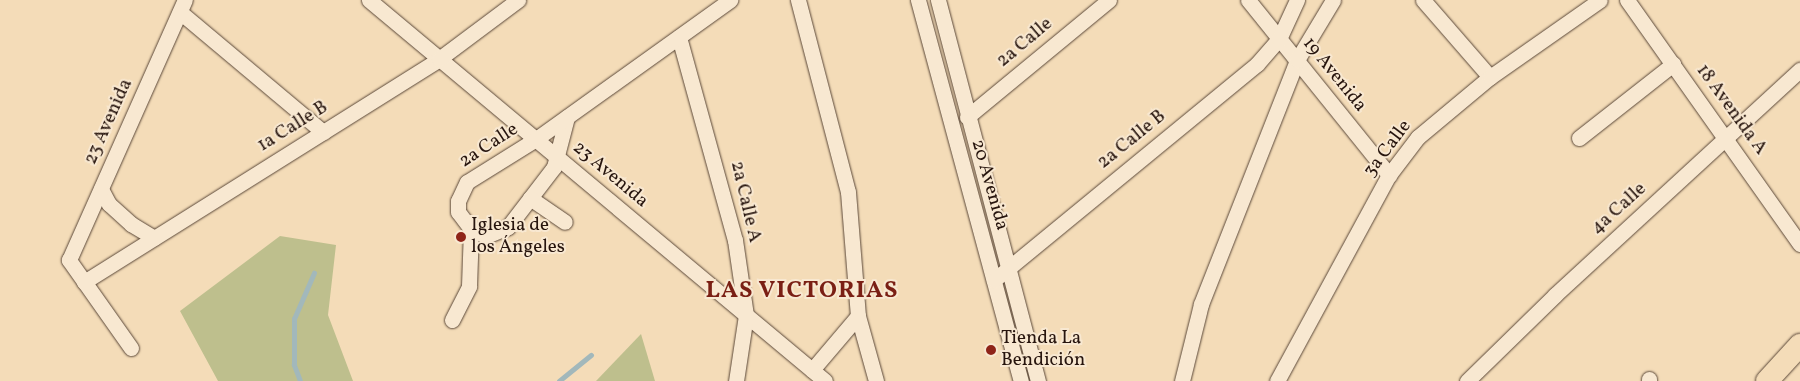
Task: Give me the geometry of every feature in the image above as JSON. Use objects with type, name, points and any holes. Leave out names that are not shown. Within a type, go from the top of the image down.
[{"type":"highway","points":[[1767,381],[1800,345]]},
{"type":"street","name":"23 Avenida","points":[[369,0],[825,381]]},
{"type":"street","name":"1a Calle B","points":[[84,282],[440,59],[518,0]]},
{"type":"street","name":"2a Calle","points":[[471,229],[458,212],[458,201],[467,182],[536,140],[730,0]]},
{"type":"street","points":[[798,0],[848,192],[858,316],[876,381]]},
{"type":"street","name":"20 Avenida","points":[[918,0],[1021,381]]},
{"type":"street","name":"20 Avenida","points":[[938,0],[967,118],[1038,381]]},
{"type":"street","name":"2a Calle","points":[[967,118],[1109,0]]},
{"type":"street","name":"19 Avenida","points":[[1248,0],[1389,175]]},
{"type":"street","name":"2a Calle B","points":[[994,280],[1257,64],[1280,39],[1297,0]]},
{"type":"street","points":[[1182,381],[1202,304],[1297,60],[1333,0]]},
{"type":"street","points":[[1423,0],[1490,78]]},
{"type":"street","name":"3a Calle","points":[[1277,381],[1389,175],[1418,137],[1490,78],[1600,0]]},
{"type":"street","name":"18 Avenida A","points":[[1627,0],[1727,138],[1800,244]]},
{"type":"street","name":"23 Avenida","points":[[84,282],[69,260],[183,6]]},
{"type":"street","points":[[183,6],[323,132]]},
{"type":"street","name":"2a Calle A","points":[[679,37],[728,206],[746,315],[736,381]]},
{"type":"street","points":[[1579,138],[1673,64]]},
{"type":"street","name":"4a Calle","points":[[1467,381],[1555,295],[1800,70]]},
{"type":"street","points":[[452,320],[469,286],[471,229],[486,236],[501,232],[530,198],[558,158],[567,117]]},
{"type":"street","points":[[101,189],[109,204],[131,224],[154,238]]},
{"type":"street","points":[[530,198],[565,222]]},
{"type":"street","points":[[84,282],[131,348]]},
{"type":"street","points":[[812,370],[858,316]]},
{"type":"green space","points":[[280,236],[336,245],[328,315],[353,381],[218,381],[180,311]]},
{"type":"green space","points":[[641,334],[655,381],[596,381]]},
{"type":"waterway","points":[[300,381],[294,365],[294,319],[314,273]]},
{"type":"waterway","points":[[559,381],[591,355]]},
{"type":"place","name":"Iglesia de los Ángeles","points":[[461,237]]},
{"type":"place","name":"Tienda La Bendición","points":[[991,350]]},
{"type":"district","name":"LAS VICTORIAS","points":[[802,292]]}]
